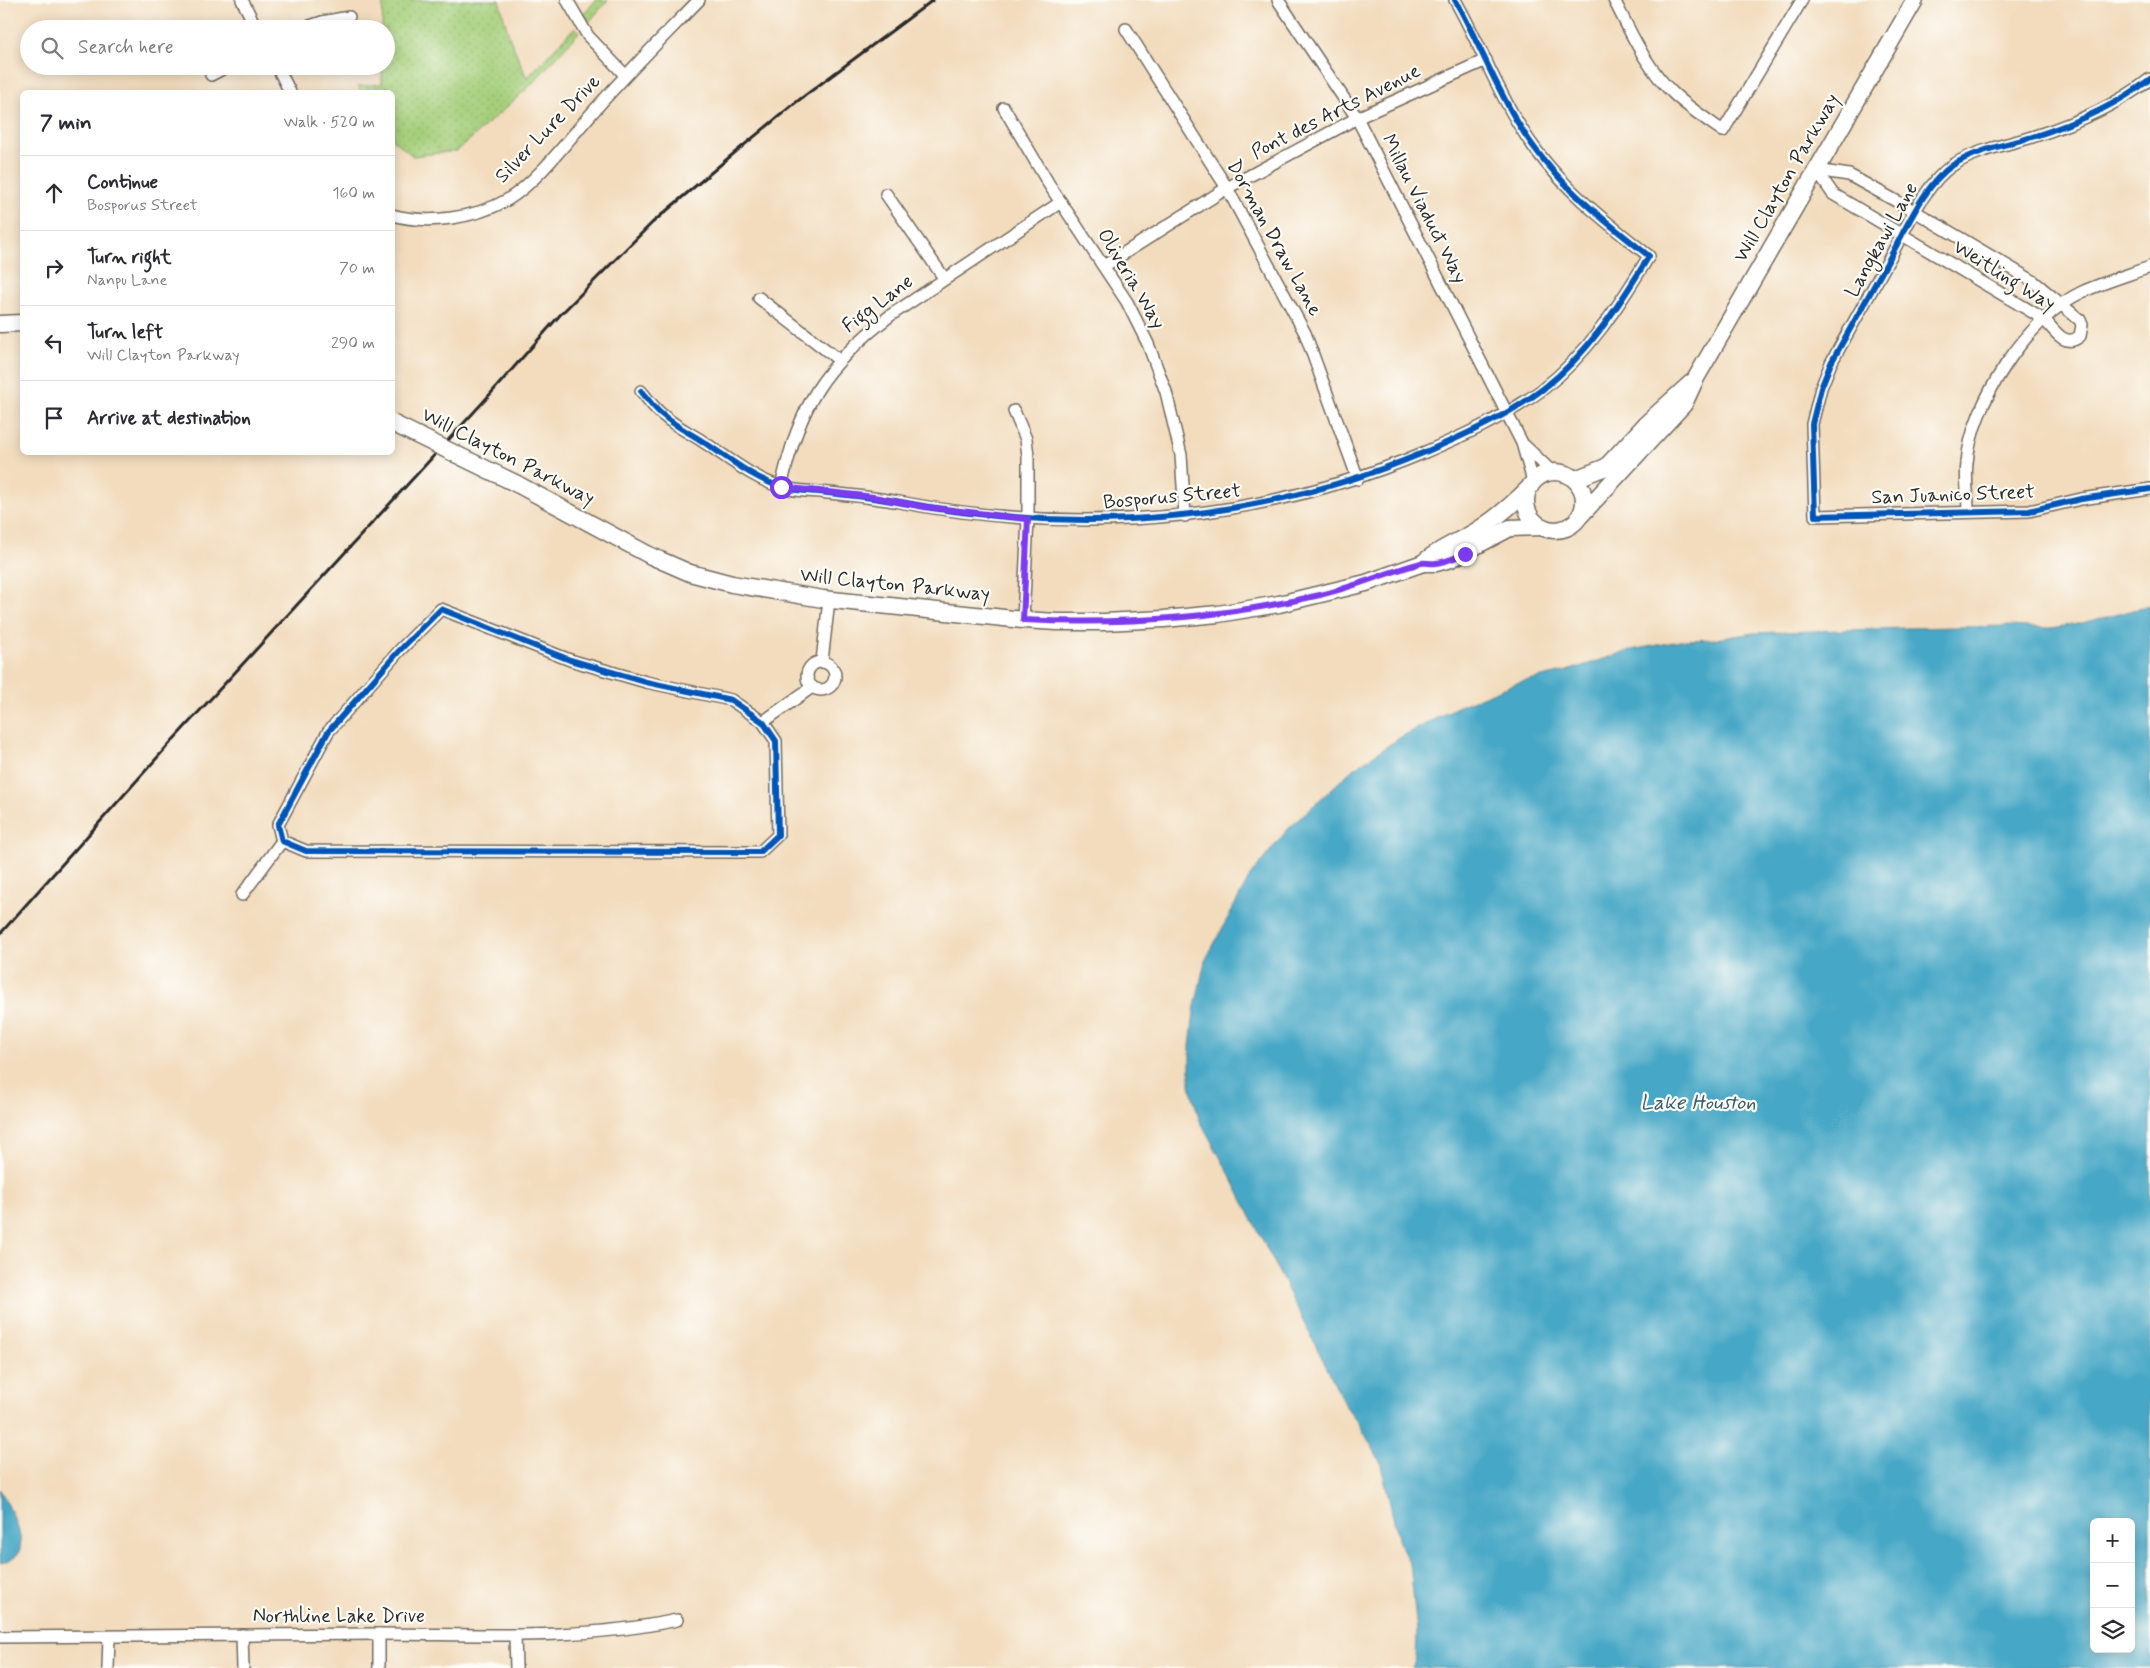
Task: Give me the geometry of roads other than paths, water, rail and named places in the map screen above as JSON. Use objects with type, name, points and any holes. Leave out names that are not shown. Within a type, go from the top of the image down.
[{"type":"street","points":[[242,0],[252,20]]},
{"type":"street","points":[[567,0],[588,36],[625,75]]},
{"type":"street","name":"Silver Lure Drive","points":[[395,215],[430,219],[463,216],[494,207],[509,199],[533,179],[625,75],[699,0]]},
{"type":"street","name":"Millau Viaduct Way","points":[[1278,0],[1357,118],[1522,443],[1531,484]]},
{"type":"street","points":[[1614,0],[1637,46],[1658,76],[1683,102],[1723,131],[1802,0]]},
{"type":"street","points":[[1457,1],[1486,60]]},
{"type":"street","name":"Will Clayton Parkway","points":[[1581,515],[1684,404],[1696,378],[1912,1]]},
{"type":"street","points":[[333,20],[349,17]]},
{"type":"street","name":"Dorman Draw Lane","points":[[1126,29],[1227,188],[1305,333],[1358,479]]},
{"type":"street","name":"Pont des Arts Avenue","points":[[1104,266],[1227,188],[1357,118],[1486,60]]},
{"type":"street","name":"Bosporus Street","points":[[641,391],[663,416],[755,475],[781,487],[873,497],[926,507],[1028,519],[1111,521],[1185,516],[1260,504],[1358,479],[1458,438],[1506,414],[1543,388],[1576,360],[1626,294],[1649,256],[1581,200],[1548,166],[1518,124],[1486,60]]},
{"type":"street","points":[[281,75],[289,90]]},
{"type":"street","name":"Langkawi Lane","points":[[1815,516],[1812,424],[1821,388],[1831,363],[1932,184],[1954,164],[1970,156],[2059,128],[2148,84]]},
{"type":"street","name":"Oliveria Way","points":[[1004,108],[1060,202],[1127,302],[1140,327],[1166,392],[1181,455],[1185,516]]},
{"type":"street","name":"Weitling Way","points":[[1816,170],[1849,175],[2033,281],[2080,320],[2082,325],[2080,336],[2076,340],[2065,340],[2044,319],[1833,194],[1816,170]]},
{"type":"street","points":[[886,194],[944,278]]},
{"type":"street","name":"Figg Lane","points":[[781,487],[788,457],[813,395],[839,360],[870,331],[944,278],[1060,202]]},
{"type":"street","points":[[1968,512],[1967,462],[1974,426],[2003,368],[2024,338],[2044,319],[2081,292],[2150,267]]},
{"type":"street","points":[[759,298],[839,360]]},
{"type":"street","points":[[0,324],[20,324]]},
{"type":"street","name":"Will Clayton Parkway","points":[[1575,479],[1606,467],[1647,423],[1696,378]]},
{"type":"street","points":[[1014,411],[1026,438],[1028,456],[1028,519],[1023,620]]},
{"type":"street","name":"Will Clayton Parkway","points":[[395,424],[517,484],[651,556],[690,573],[766,591],[829,600],[1023,620],[1104,622],[1218,614],[1279,604],[1366,583],[1423,563],[1436,563],[1451,559],[1510,528],[1543,527]]},
{"type":"street","name":"Millau Viaduct Way","points":[[1522,443],[1552,472]]},
{"type":"street","points":[[1552,472],[1562,472],[1575,479],[1582,490],[1584,498],[1581,515],[1568,527],[1559,530],[1543,527],[1532,519],[1526,502],[1531,484],[1543,475],[1552,472]]},
{"type":"street","name":"Will Clayton Parkway","points":[[1423,563],[1431,555],[1487,524],[1515,502],[1531,484]]},
{"type":"street","name":"San Juanico Street","points":[[1815,516],[2029,511],[2081,499],[2150,489]]},
{"type":"street","points":[[822,661],[829,600]]},
{"type":"street","points":[[441,609],[570,660],[646,682],[730,700],[763,722],[776,741],[778,835],[760,852],[306,851],[282,841],[278,825],[328,732],[399,651],[441,609]]},
{"type":"street","points":[[822,661],[827,662],[834,669],[835,679],[826,690],[812,687],[807,680],[807,671],[813,664],[822,661]]},
{"type":"street","points":[[763,722],[812,687]]},
{"type":"street","points":[[242,895],[282,841]]},
{"type":"street","name":"Northline Lake Drive","points":[[0,1637],[379,1634],[515,1636],[631,1629],[677,1620]]},
{"type":"street","points":[[379,1634],[379,1668]]},
{"type":"street","points":[[242,1635],[243,1668]]},
{"type":"street","points":[[515,1636],[516,1668]]},
{"type":"street","points":[[108,1668],[109,1637]]},
{"type":"water","name":"Lake Houston","points":[[2150,606],[2150,1668],[1412,1668],[1416,1657],[1417,1632],[1410,1564],[1399,1542],[1380,1461],[1358,1422],[1347,1408],[1231,1177],[1199,1119],[1190,1085],[1190,1046],[1194,1011],[1205,961],[1250,876],[1288,829],[1353,769],[1401,737],[1457,707],[1517,683],[1567,671],[1631,650],[1685,640],[1716,639],[1753,633],[1904,628],[2008,626],[2050,628],[2078,624]]},
{"type":"water","points":[[0,1489],[15,1520],[21,1543],[19,1552],[12,1559],[0,1563]]},
{"type":"railway","points":[[0,934],[172,741],[485,400],[560,315],[652,223],[726,160],[795,103],[933,0]]}]
